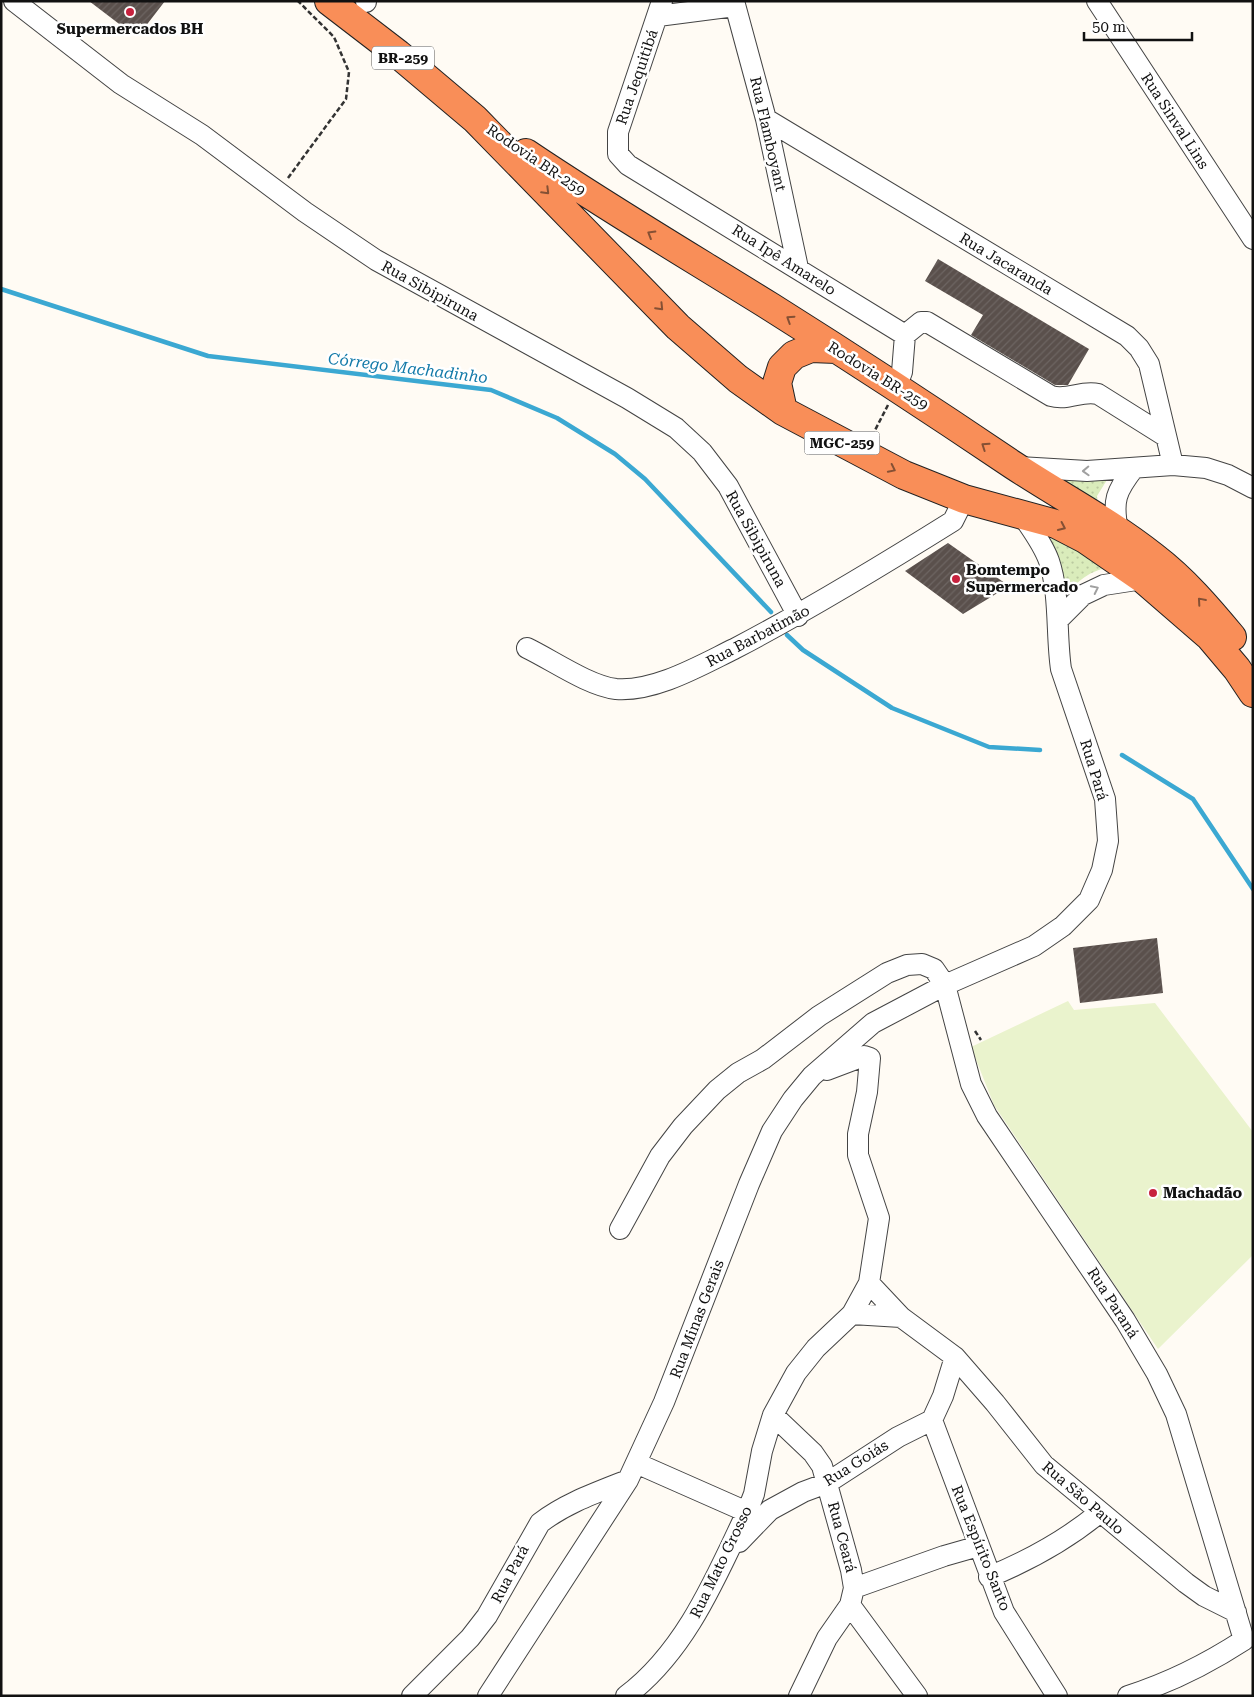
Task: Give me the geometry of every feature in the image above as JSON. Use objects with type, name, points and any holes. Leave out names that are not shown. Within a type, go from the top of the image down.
[{"type":"highway","name":"BR-259","points":[[329,1],[398,54],[475,119]]},
{"type":"highway","name":"Rodovia BR-259","points":[[475,119],[600,203],[836,349],[1015,466],[1118,530],[1155,557],[1189,587],[1234,639],[1253,667]]},
{"type":"highway","name":"MGC-259","points":[[475,119],[678,327],[738,379],[784,411],[862,455],[904,475],[964,500],[1056,524],[1085,539],[1143,579],[1210,637],[1237,669],[1253,693]]},
{"type":"highway","points":[[784,411],[777,383],[782,368],[794,355],[811,348],[836,349]]},
{"type":"street","name":"Rua Sibipiruna","points":[[14,1],[121,84],[202,135],[278,192],[376,260],[626,398],[676,428],[702,452],[728,486],[798,616]]},
{"type":"street","name":"Rua Sinval Lins","points":[[1097,1],[1253,239]]},
{"type":"street","points":[[660,9],[734,4]]},
{"type":"street","name":"Rua Flamboyant","points":[[734,4],[766,119],[798,268]]},
{"type":"street","name":"Rua Jequitibá","points":[[618,154],[618,132],[660,9]]},
{"type":"street","name":"Rua Jacaranda","points":[[766,119],[1127,336],[1139,348],[1149,364],[1173,465]]},
{"type":"street","name":"Rua Ipê Amarelo","points":[[618,154],[628,165],[905,335]]},
{"type":"street","points":[[896,388],[902,372],[905,335],[921,322],[927,322],[1051,396],[1067,398],[1088,392],[1098,394],[1165,436]]},
{"type":"street","points":[[1015,466],[1063,471],[1173,465],[1206,468],[1228,475],[1253,488]]},
{"type":"street","points":[[1118,530],[1115,514],[1116,496],[1134,468]]},
{"type":"street","name":"Rua Barbatimão","points":[[527,648],[595,683],[616,689],[642,686],[685,673],[798,616],[953,521],[964,500]]},
{"type":"street","name":"Rua Pará","points":[[945,986],[1034,946],[1064,926],[1089,900],[1102,870],[1108,841],[1105,798],[1061,669],[1058,647],[1058,620],[1050,563],[1041,542],[1022,515]]},
{"type":"street","points":[[1058,620],[1083,595],[1104,585],[1143,579]]},
{"type":"street","points":[[620,1229],[660,1156],[683,1126],[717,1090],[738,1073],[763,1059],[819,1016],[887,973],[907,965],[922,964],[934,970],[945,986]]},
{"type":"street","name":"Rua Minas Gerais","points":[[488,1696],[632,1472],[664,1402],[749,1184],[772,1132],[812,1076],[873,1023],[945,986]]},
{"type":"street","name":"Rua Paraná","points":[[945,986],[971,1084],[987,1116],[1125,1320],[1157,1374],[1176,1414],[1236,1612],[1248,1644]]},
{"type":"street","name":"Rua Mato Grosso","points":[[626,1696],[656,1669],[688,1627],[747,1512],[754,1494],[762,1450],[773,1415],[796,1372],[816,1348],[852,1314],[869,1283],[879,1218],[858,1155],[858,1134],[867,1092],[870,1058],[864,1056],[812,1076]]},
{"type":"street","name":"Rua São Paulo","points":[[869,1283],[901,1317],[955,1357],[995,1403],[1044,1465],[1099,1513],[1186,1583],[1204,1596],[1236,1612]]},
{"type":"street","points":[[852,1314],[901,1317]]},
{"type":"street","points":[[932,1420],[943,1396],[955,1357]]},
{"type":"street","name":"Rua Ceará","points":[[773,1415],[813,1453],[822,1466],[851,1570],[852,1596]]},
{"type":"street","name":"Rua Goiás","points":[[729,1549],[770,1510],[803,1492],[827,1483],[898,1437],[932,1420]]},
{"type":"street","name":"Rua Espírito Santo","points":[[932,1420],[1004,1612],[1057,1696]]},
{"type":"street","points":[[632,1472],[747,1512]]},
{"type":"street","name":"Rua Pará","points":[[412,1696],[470,1638],[487,1616],[540,1523],[551,1515],[632,1472]]},
{"type":"street","points":[[989,1576],[1047,1551],[1073,1534],[1099,1513]]},
{"type":"street","points":[[799,1696],[827,1638],[852,1596],[944,1556],[979,1546]]},
{"type":"street","points":[[852,1596],[917,1696]]},
{"type":"street","points":[[1128,1696],[1163,1691],[1219,1656],[1248,1644]]},
{"type":"path","points":[[278,192],[346,99],[349,72],[334,37],[298,1]]},
{"type":"path","points":[[862,455],[896,388]]},
{"type":"green space","points":[[1110,475],[1097,496],[1098,506],[1055,480],[1091,481]]},
{"type":"green space","points":[[1050,532],[1114,567],[1097,570],[1090,574],[1061,600]]},
{"type":"green space","name":"Machadão","points":[[1068,1001],[1074,1010],[1155,1003],[1253,1132],[1253,1255],[1158,1349],[994,1105],[971,1047]]},
{"type":"building","name":"Supermercados BH","points":[[89,1],[165,1],[145,27],[140,23],[131,33]]},
{"type":"building","points":[[938,259],[1089,349],[1068,385],[1055,385],[971,335],[983,315],[925,281]]},
{"type":"building","name":"Bomtempo Supermercado","points":[[948,543],[1009,586],[963,614],[905,571]]},
{"type":"building","points":[[1157,938],[1163,993],[1080,1003],[1073,948]]},
{"type":"waterway","name":"Córrego Machadinho","points":[[1,289],[208,356],[491,390],[557,418],[615,454],[645,479],[771,612]]},
{"type":"waterway","name":"Córrego Machadinho","points":[[787,635],[803,650],[892,708],[989,747],[1040,750]]},
{"type":"waterway","name":"Córrego Machadinho","points":[[1122,755],[1193,799],[1253,889]]},
{"type":"place","name":"Supermercados BH","points":[[130,12]]},
{"type":"place","name":"Bomtempo Supermercado","points":[[956,579]]},
{"type":"place","name":"Machadão","points":[[1153,1193]]}]
